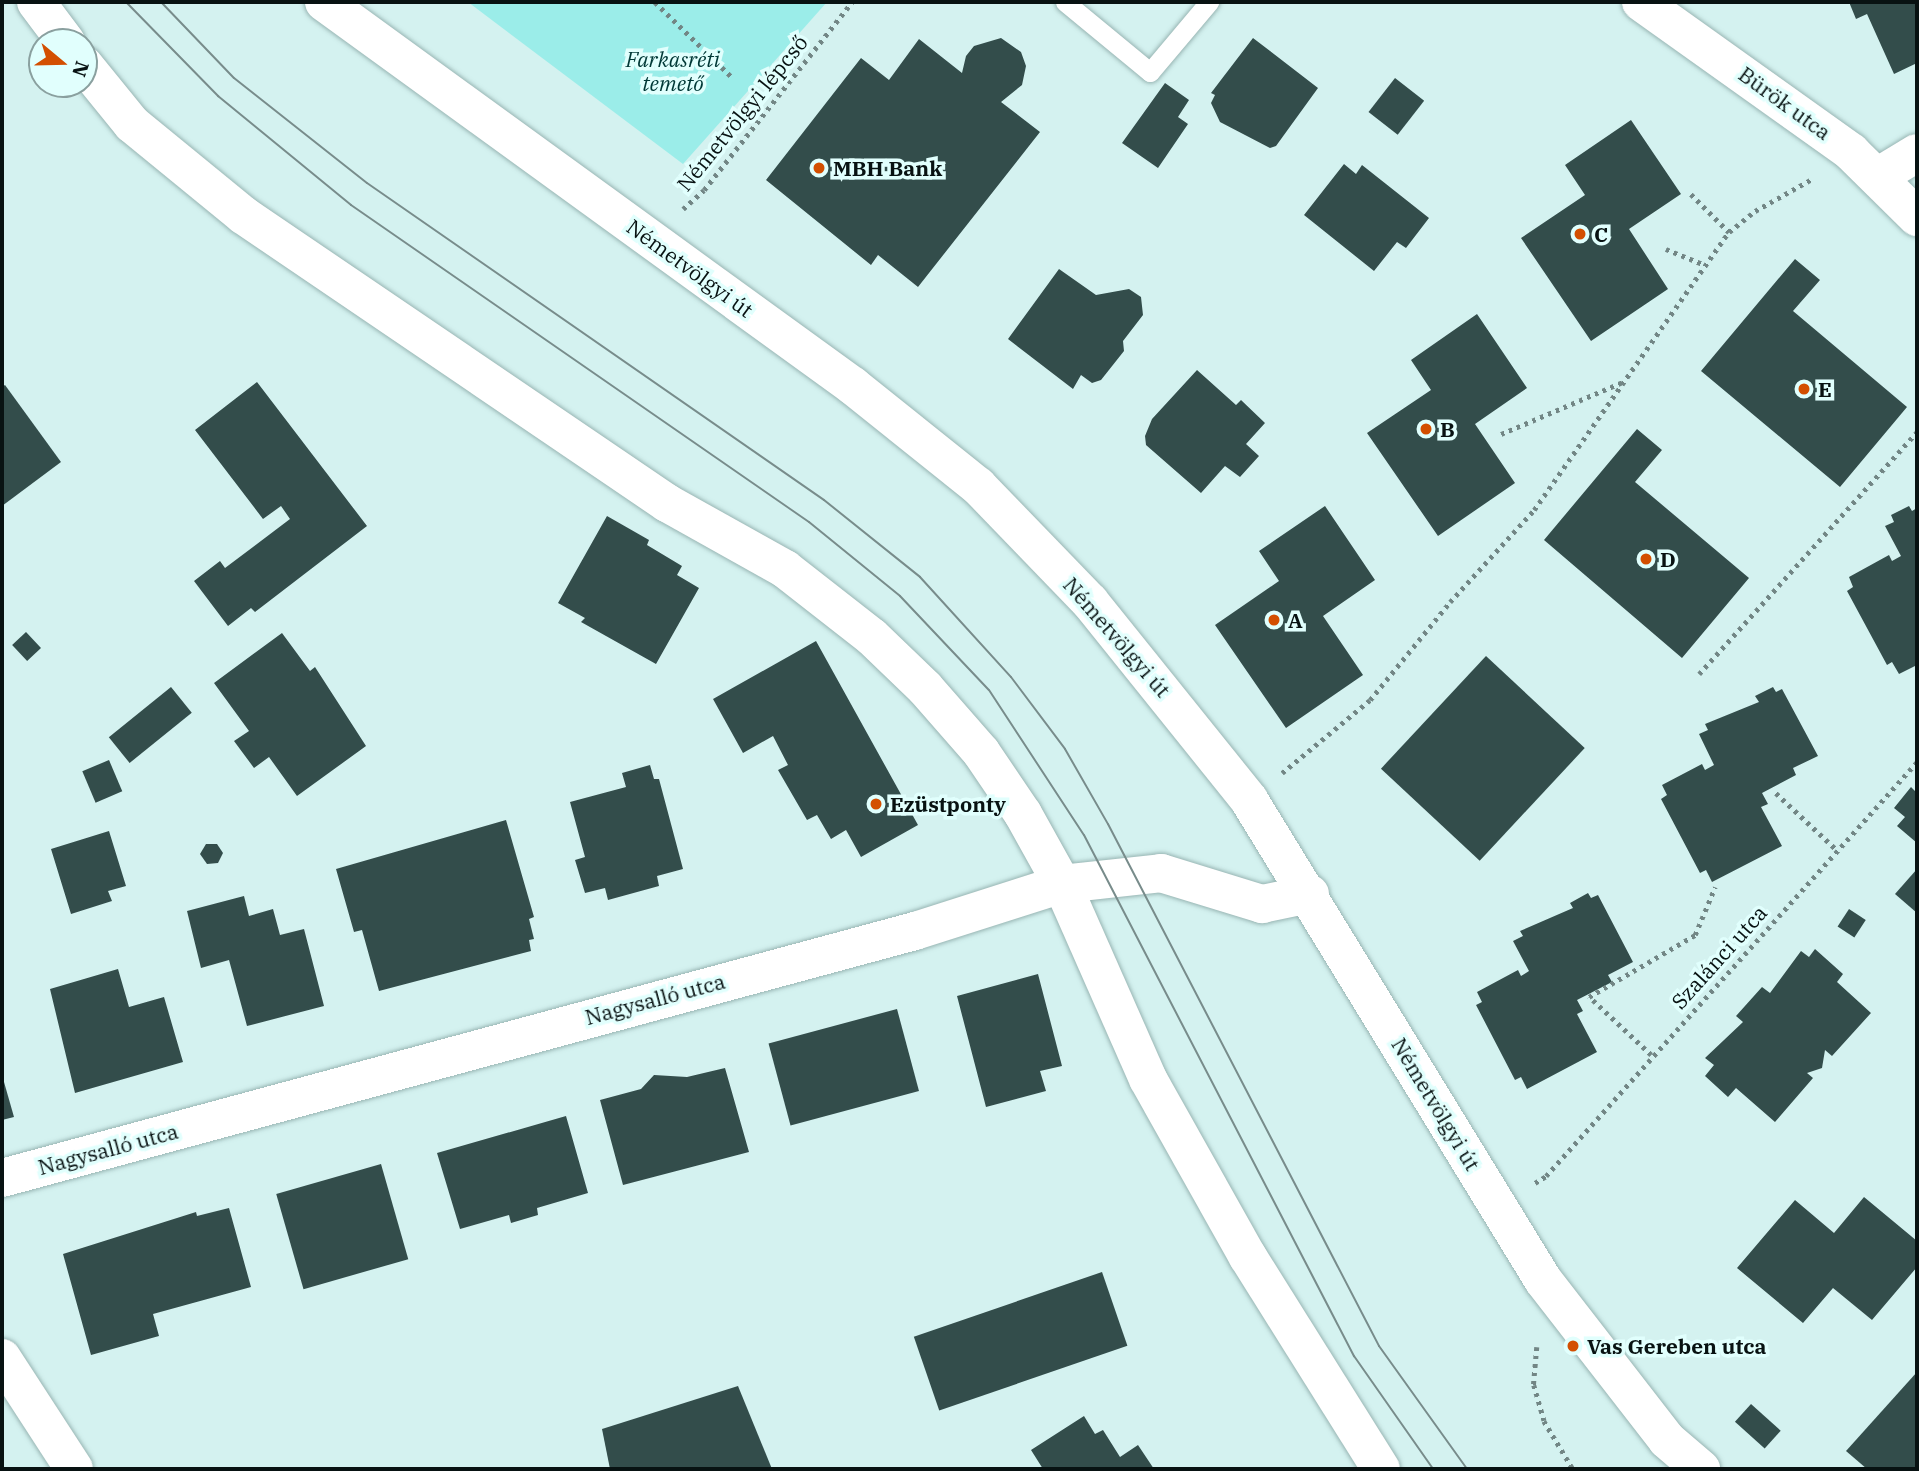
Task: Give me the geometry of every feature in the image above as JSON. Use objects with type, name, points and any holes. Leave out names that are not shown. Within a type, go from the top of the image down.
[{"type":"street","points":[[36,2],[56,28]]},
{"type":"street","name":"Németvölgyi út","points":[[324,2],[853,386],[978,486],[1090,602],[1226,766],[1310,894],[1543,1280],[1667,1440],[1701,1469]]},
{"type":"street","name":"Bürök utca","points":[[1641,2],[1865,164],[1917,217]]},
{"type":"street","points":[[98,82],[141,133],[243,215],[667,503],[785,569],[872,636],[981,752],[1062,884],[1148,1079],[1248,1257],[1381,1469]]},
{"type":"street","points":[[1865,164],[1917,153]]},
{"type":"street","name":"Nagysalló utca","points":[[2,1178],[915,931],[1062,884],[1161,873],[1262,904],[1310,894]]},
{"type":"street","points":[[2,1358],[74,1469]]},
{"type":"lane","points":[[1065,2],[1150,72],[1209,2]]},
{"type":"path","points":[[654,2],[734,79]]},
{"type":"path","name":"Németvölgyi lépcső","points":[[651,239],[704,190],[852,2]]},
{"type":"path","points":[[1300,758],[1370,700],[1450,602],[1534,510],[1729,232],[1865,164]]},
{"type":"path","points":[[1691,194],[1729,232]]},
{"type":"path","points":[[1666,249],[1705,265]]},
{"type":"path","points":[[1501,434],[1624,382]]},
{"type":"path","points":[[1699,674],[1917,432]]},
{"type":"path","name":"Szalánci utca","points":[[1546,1176],[1651,1055],[1917,762]]},
{"type":"path","points":[[1776,793],[1837,850]]},
{"type":"path","points":[[1651,1055],[1589,997],[1695,935],[1715,887]]},
{"type":"path","points":[[1543,1280],[1534,1385],[1544,1422],[1573,1469]]},
{"type":"green space","name":"Farkasréti temető","points":[[468,2],[827,2],[683,164]]},
{"type":"building","points":[[1849,2],[1917,2],[1917,63],[1894,74],[1867,14],[1856,19]]},
{"type":"building","points":[[1001,38],[1021,52],[1026,66],[1022,85],[1001,102],[1040,132],[918,287],[878,255],[871,265],[766,180],[861,58],[889,80],[919,39],[962,73],[966,56],[974,46]]},
{"type":"building","points":[[1253,38],[1318,88],[1276,146],[1270,148],[1220,122],[1211,103],[1215,95],[1211,93]]},
{"type":"building","points":[[1395,78],[1424,101],[1398,135],[1369,112]]},
{"type":"building","points":[[1165,83],[1189,100],[1178,117],[1188,124],[1158,168],[1122,143]]},
{"type":"building","name":"C","points":[[1631,120],[1681,194],[1629,229],[1668,289],[1591,341],[1521,238],[1585,195],[1565,165]]},
{"type":"building","points":[[1344,164],[1356,174],[1362,165],[1429,218],[1406,248],[1397,242],[1374,271],[1304,215]]},
{"type":"building","name":"E","points":[[1795,259],[1820,280],[1793,311],[1907,407],[1840,487],[1701,371]]},
{"type":"building","points":[[1059,269],[1096,295],[1129,289],[1141,297],[1143,315],[1123,341],[1124,351],[1101,380],[1092,383],[1081,375],[1073,389],[1008,339]]},
{"type":"building","name":"B","points":[[1477,314],[1527,388],[1475,424],[1515,483],[1438,536],[1367,433],[1431,390],[1411,360]]},
{"type":"building","points":[[1197,370],[1236,405],[1241,400],[1265,423],[1246,444],[1259,456],[1240,477],[1225,466],[1201,493],[1146,445],[1145,436],[1152,419]]},
{"type":"building","points":[[257,382],[367,526],[255,612],[251,608],[228,626],[194,581],[220,561],[225,568],[290,519],[281,506],[263,519],[195,430]]},
{"type":"building","points":[[5,385],[61,462],[2,506],[2,387]]},
{"type":"building","name":"D","points":[[1637,429],[1662,450],[1635,482],[1749,578],[1682,658],[1544,540]]},
{"type":"building","name":"A","points":[[1325,506],[1375,580],[1323,616],[1363,675],[1286,728],[1215,625],[1279,581],[1259,551]]},
{"type":"building","points":[[1909,506],[1912,511],[1917,508],[1917,665],[1899,674],[1892,662],[1887,665],[1847,591],[1853,587],[1849,577],[1889,555],[1892,561],[1901,556],[1885,526],[1894,522],[1891,515]]},
{"type":"building","points":[[607,516],[649,540],[647,545],[682,566],[677,575],[699,588],[656,664],[581,622],[585,618],[558,603]]},
{"type":"building","points":[[26,632],[41,648],[27,661],[12,645]]},
{"type":"building","points":[[282,633],[310,671],[315,667],[366,746],[297,796],[269,757],[254,768],[234,741],[249,731],[214,683]]},
{"type":"building","points":[[816,641],[918,825],[861,857],[846,830],[831,839],[817,815],[807,820],[778,770],[788,765],[773,736],[743,753],[713,699]]},
{"type":"building","points":[[1486,656],[1585,748],[1480,861],[1381,769]]},
{"type":"building","points":[[171,687],[192,713],[130,763],[109,737]]},
{"type":"building","points":[[1773,687],[1776,692],[1782,689],[1818,756],[1793,768],[1796,775],[1762,793],[1768,804],[1761,807],[1782,846],[1712,882],[1706,870],[1700,873],[1661,799],[1667,795],[1662,785],[1702,764],[1705,770],[1714,765],[1699,734],[1708,730],[1705,724],[1759,702],[1755,696]]},
{"type":"building","points":[[109,760],[122,791],[96,803],[82,771]]},
{"type":"building","points":[[650,765],[654,779],[659,779],[683,869],[657,876],[659,886],[608,900],[605,888],[585,893],[575,860],[585,857],[570,802],[626,787],[622,773]]},
{"type":"building","points":[[1911,787],[1917,793],[1917,843],[1897,826],[1905,817],[1894,808]]},
{"type":"building","points":[[506,820],[534,917],[529,919],[534,939],[529,940],[531,951],[379,991],[362,930],[354,932],[336,869]]},
{"type":"building","points":[[109,831],[126,886],[108,891],[112,901],[71,914],[51,849]]},
{"type":"building","points":[[206,844],[217,844],[223,853],[218,863],[207,864],[200,854]]},
{"type":"building","points":[[1917,869],[1917,913],[1895,894]]},
{"type":"building","points":[[1588,893],[1591,898],[1598,895],[1633,962],[1608,975],[1612,982],[1577,1000],[1583,1011],[1577,1014],[1597,1052],[1527,1089],[1521,1077],[1515,1080],[1476,1005],[1482,1002],[1477,992],[1518,970],[1521,976],[1529,971],[1513,941],[1523,936],[1520,931],[1573,908],[1570,903]]},
{"type":"building","points":[[244,896],[249,916],[273,909],[280,935],[304,929],[324,1006],[247,1026],[229,960],[201,968],[187,911]]},
{"type":"building","points":[[1849,909],[1866,920],[1854,938],[1838,927]]},
{"type":"building","points":[[1815,949],[1843,974],[1837,982],[1871,1013],[1832,1056],[1825,1050],[1822,1068],[1807,1073],[1813,1078],[1775,1122],[1736,1088],[1728,1097],[1705,1076],[1714,1065],[1705,1058],[1743,1022],[1736,1016],[1762,987],[1770,993],[1801,951],[1809,957]]},
{"type":"building","points":[[118,969],[129,1007],[164,997],[183,1062],[75,1093],[50,989]]},
{"type":"building","points":[[1038,974],[1062,1066],[1040,1071],[1046,1091],[986,1107],[957,996]]},
{"type":"building","points":[[897,1009],[919,1091],[791,1126],[769,1043]]},
{"type":"building","points":[[725,1068],[749,1152],[623,1185],[600,1100],[641,1089],[654,1075],[687,1077]]},
{"type":"building","points":[[2,1075],[14,1117],[2,1120]]},
{"type":"building","points":[[566,1116],[588,1193],[537,1208],[538,1215],[511,1223],[509,1215],[460,1229],[437,1153]]},
{"type":"building","points":[[381,1164],[408,1259],[304,1289],[276,1194]]},
{"type":"building","points":[[1864,1197],[1917,1241],[1917,1267],[1872,1320],[1833,1288],[1803,1323],[1737,1268],[1795,1200],[1834,1233]]},
{"type":"building","points":[[229,1208],[251,1287],[153,1314],[159,1336],[91,1355],[63,1254],[196,1212],[197,1216]]},
{"type":"building","points":[[1102,1272],[1127,1346],[939,1411],[914,1337]]},
{"type":"building","points":[[1917,1372],[1917,1469],[1867,1469],[1846,1451]]},
{"type":"building","points":[[738,1386],[772,1469],[610,1469],[602,1429]]},
{"type":"building","points":[[1751,1404],[1781,1431],[1765,1449],[1735,1422]]},
{"type":"building","points":[[1084,1416],[1095,1434],[1103,1430],[1120,1457],[1138,1445],[1154,1469],[1043,1469],[1031,1450]]},
{"type":"tram line","points":[[126,2],[218,96],[351,205],[809,522],[900,596],[989,690],[1084,835],[1354,1356],[1433,1469]]},
{"type":"tram line","points":[[161,2],[234,78],[367,183],[824,500],[920,577],[1011,677],[1065,749],[1108,824],[1379,1346],[1467,1469]]},
{"type":"place","name":"MBH Bank","points":[[819,168]]},
{"type":"place","name":"C","points":[[1580,234]]},
{"type":"place","name":"E","points":[[1804,389]]},
{"type":"place","name":"B","points":[[1426,429]]},
{"type":"place","name":"D","points":[[1646,559]]},
{"type":"place","name":"A","points":[[1274,620]]},
{"type":"place","name":"Ezüstponty","points":[[876,804]]},
{"type":"place","name":"Vas Gereben utca","points":[[1573,1346]]}]
